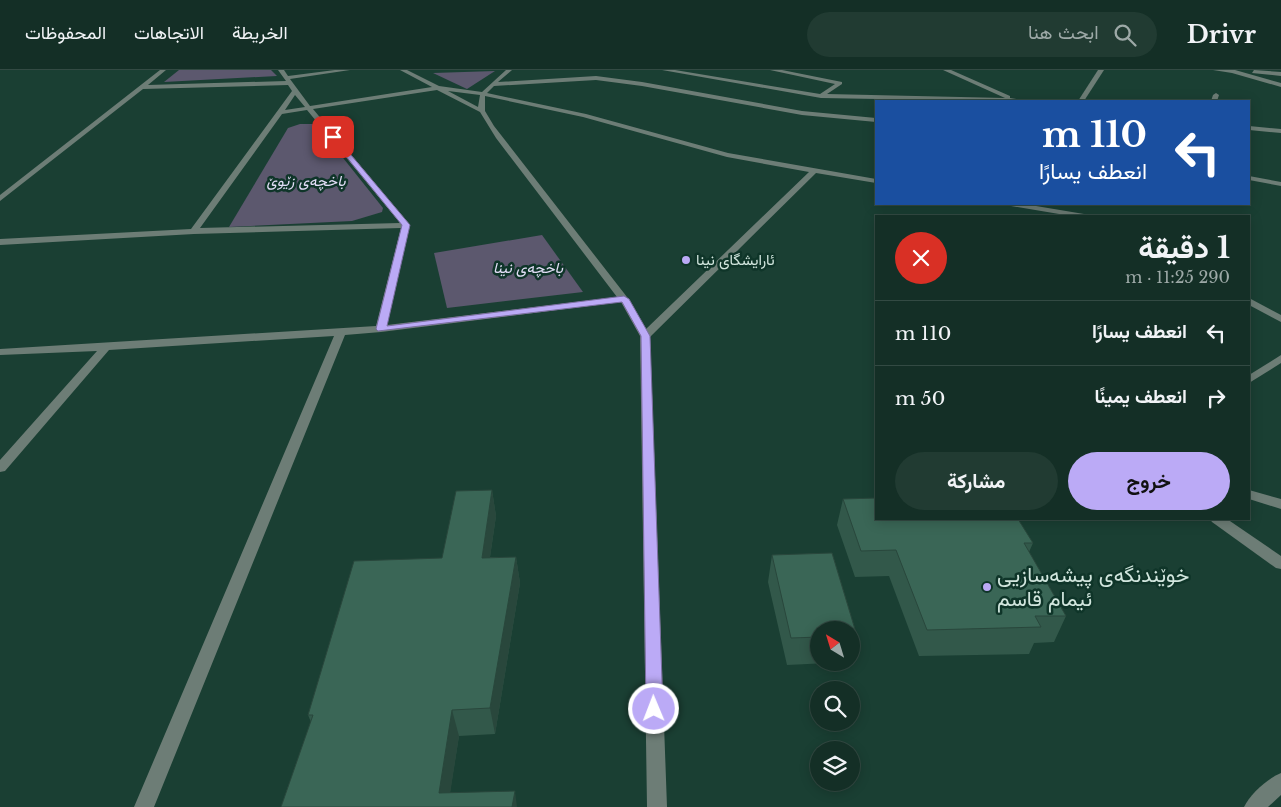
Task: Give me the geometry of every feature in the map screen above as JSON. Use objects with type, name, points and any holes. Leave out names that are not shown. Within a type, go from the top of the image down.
[{"type":"street","points":[[0,199],[163,70]]},
{"type":"street","points":[[141,87],[289,81],[348,70]]},
{"type":"street","points":[[403,70],[411,70]]},
{"type":"street","points":[[403,70],[482,111]]},
{"type":"street","points":[[509,70],[483,94],[480,100],[482,111],[498,137],[624,299],[645,336],[657,807]]},
{"type":"street","points":[[665,70],[821,96],[925,100]]},
{"type":"street","points":[[773,70],[840,82],[821,96]]},
{"type":"street","points":[[946,70],[999,94],[1018,100]]},
{"type":"street","points":[[1082,100],[1101,70]]},
{"type":"street","points":[[1216,70],[1281,74]]},
{"type":"street","points":[[1232,71],[1281,85]]},
{"type":"street","points":[[492,84],[596,78],[642,84],[802,113],[875,120]]},
{"type":"street","points":[[289,81],[309,108],[406,225]]},
{"type":"street","points":[[194,231],[281,112],[289,81]]},
{"type":"street","points":[[281,112],[438,88],[483,94],[584,115],[727,155],[875,181]]},
{"type":"street","points":[[1250,128],[1281,131]]},
{"type":"street","points":[[645,336],[814,170]]},
{"type":"street","points":[[1250,178],[1281,184]]},
{"type":"street","points":[[1025,205],[1054,207],[1082,215]]},
{"type":"street","points":[[1064,205],[1083,215]]},
{"type":"street","points":[[0,242],[194,231],[406,225]]},
{"type":"street","points":[[381,329],[406,225]]},
{"type":"street","points":[[0,352],[381,329],[624,299]]},
{"type":"street","points":[[1250,303],[1281,319]]},
{"type":"street","points":[[144,807],[341,332]]},
{"type":"street","points":[[0,468],[106,347]]},
{"type":"street","points":[[1250,379],[1281,358]]},
{"type":"street","points":[[1250,494],[1281,504]]},
{"type":"street","points":[[1218,520],[1281,564]]},
{"type":"street","points":[[1254,807],[1281,782]]},
{"type":"green space","points":[[179,70],[271,70],[277,76],[164,82]]},
{"type":"green space","points":[[495,71],[467,89],[433,73]]},
{"type":"green space","name":"باخچەی زێوێ","points":[[300,124],[316,124],[383,208],[382,212],[352,221],[229,227],[288,128]]},
{"type":"green space","name":"باخچەی نینا","points":[[542,235],[583,292],[447,308],[434,253]]},
{"type":"building","points":[[492,490],[482,558],[516,557],[490,708],[452,710],[439,793],[515,791],[512,807],[281,807],[313,715],[308,715],[354,561],[442,558],[456,491]]},
{"type":"building","name":"خوێندنگەی پیشەسازیی ئیمام قاسم","points":[[875,498],[875,520],[1019,520],[1033,543],[1024,543],[1066,616],[1035,616],[1041,627],[927,630],[896,550],[861,551],[843,499]]},
{"type":"building","points":[[832,553],[852,621],[810,621],[810,637],[791,638],[772,555]]},
{"type":"place","name":"ئارایشگای نینا","points":[[686,260]]},
{"type":"place","name":"خوێندنگەی پیشەسازیی ئیمام قاسم","points":[[987,587]]},
{"type":"route","points":[[333,137],[406,225],[381,329],[624,299],[645,336],[654,709]]}]
